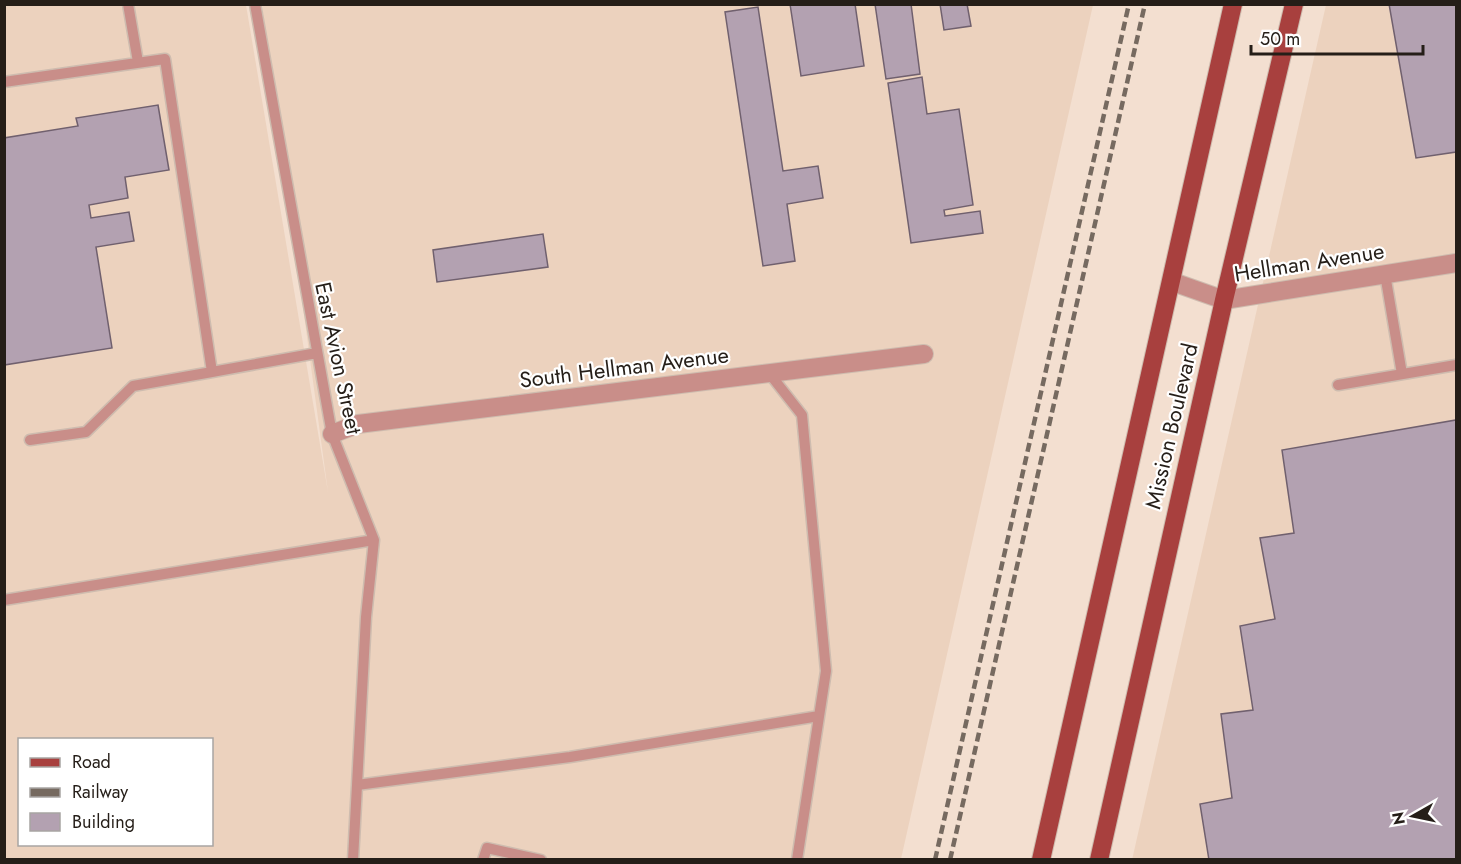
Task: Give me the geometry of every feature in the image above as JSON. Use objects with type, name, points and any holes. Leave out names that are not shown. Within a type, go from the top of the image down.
[{"type":"main road","name":"Mission Boulevard","points":[[1041,860],[1173,282],[1233,4]]},
{"type":"main road","name":"Mission Boulevard","points":[[1099,860],[1224,300],[1294,4]]},
{"type":"street","name":"Hellman Avenue","points":[[1173,282],[1224,300],[1456,263]]},
{"type":"street","name":"South Hellman Avenue","points":[[332,434],[358,424],[924,354]]},
{"type":"lane","points":[[128,4],[138,62]]},
{"type":"lane","name":"East Avion Street","points":[[255,4],[332,434],[374,540],[366,617],[353,860]]},
{"type":"lane","points":[[4,82],[165,58],[212,372]]},
{"type":"lane","points":[[1385,274],[1402,374]]},
{"type":"lane","points":[[30,440],[86,432],[133,386],[317,353]]},
{"type":"lane","points":[[1338,385],[1456,365]]},
{"type":"lane","points":[[769,373],[802,415],[826,671],[796,860]]},
{"type":"lane","points":[[4,600],[374,540]]},
{"type":"lane","points":[[357,785],[570,756],[819,716]]},
{"type":"lane","points":[[483,860],[487,848],[542,860]]},
{"type":"shaded area","points":[[5,5],[246,5],[328,492],[262,5],[1093,5],[901,859],[5,860]]},
{"type":"shaded area","points":[[1326,5],[1456,5],[1456,859],[1132,860]]},
{"type":"building","points":[[790,4],[855,4],[864,66],[801,76]]},
{"type":"building","points":[[875,4],[911,4],[920,74],[886,79]]},
{"type":"building","points":[[940,4],[967,4],[971,26],[944,30]]},
{"type":"building","points":[[1389,4],[1456,4],[1456,152],[1416,158]]},
{"type":"building","points":[[758,7],[783,171],[818,166],[823,198],[787,204],[795,261],[763,266],[725,12]]},
{"type":"building","points":[[922,77],[927,114],[959,109],[973,205],[944,210],[945,216],[980,211],[983,233],[911,243],[888,83]]},
{"type":"building","points":[[158,105],[169,170],[125,177],[128,198],[89,205],[91,218],[129,212],[134,241],[96,247],[112,348],[4,365],[4,138],[78,126],[76,118]]},
{"type":"building","points":[[543,234],[548,267],[437,282],[433,250]]},
{"type":"building","points":[[1456,420],[1456,860],[1209,860],[1200,804],[1232,798],[1221,714],[1253,710],[1240,626],[1275,619],[1260,538],[1294,533],[1282,450]]},
{"type":"railway","points":[[935,860],[1129,4]]},
{"type":"railway","points":[[950,860],[1145,4]]}]
